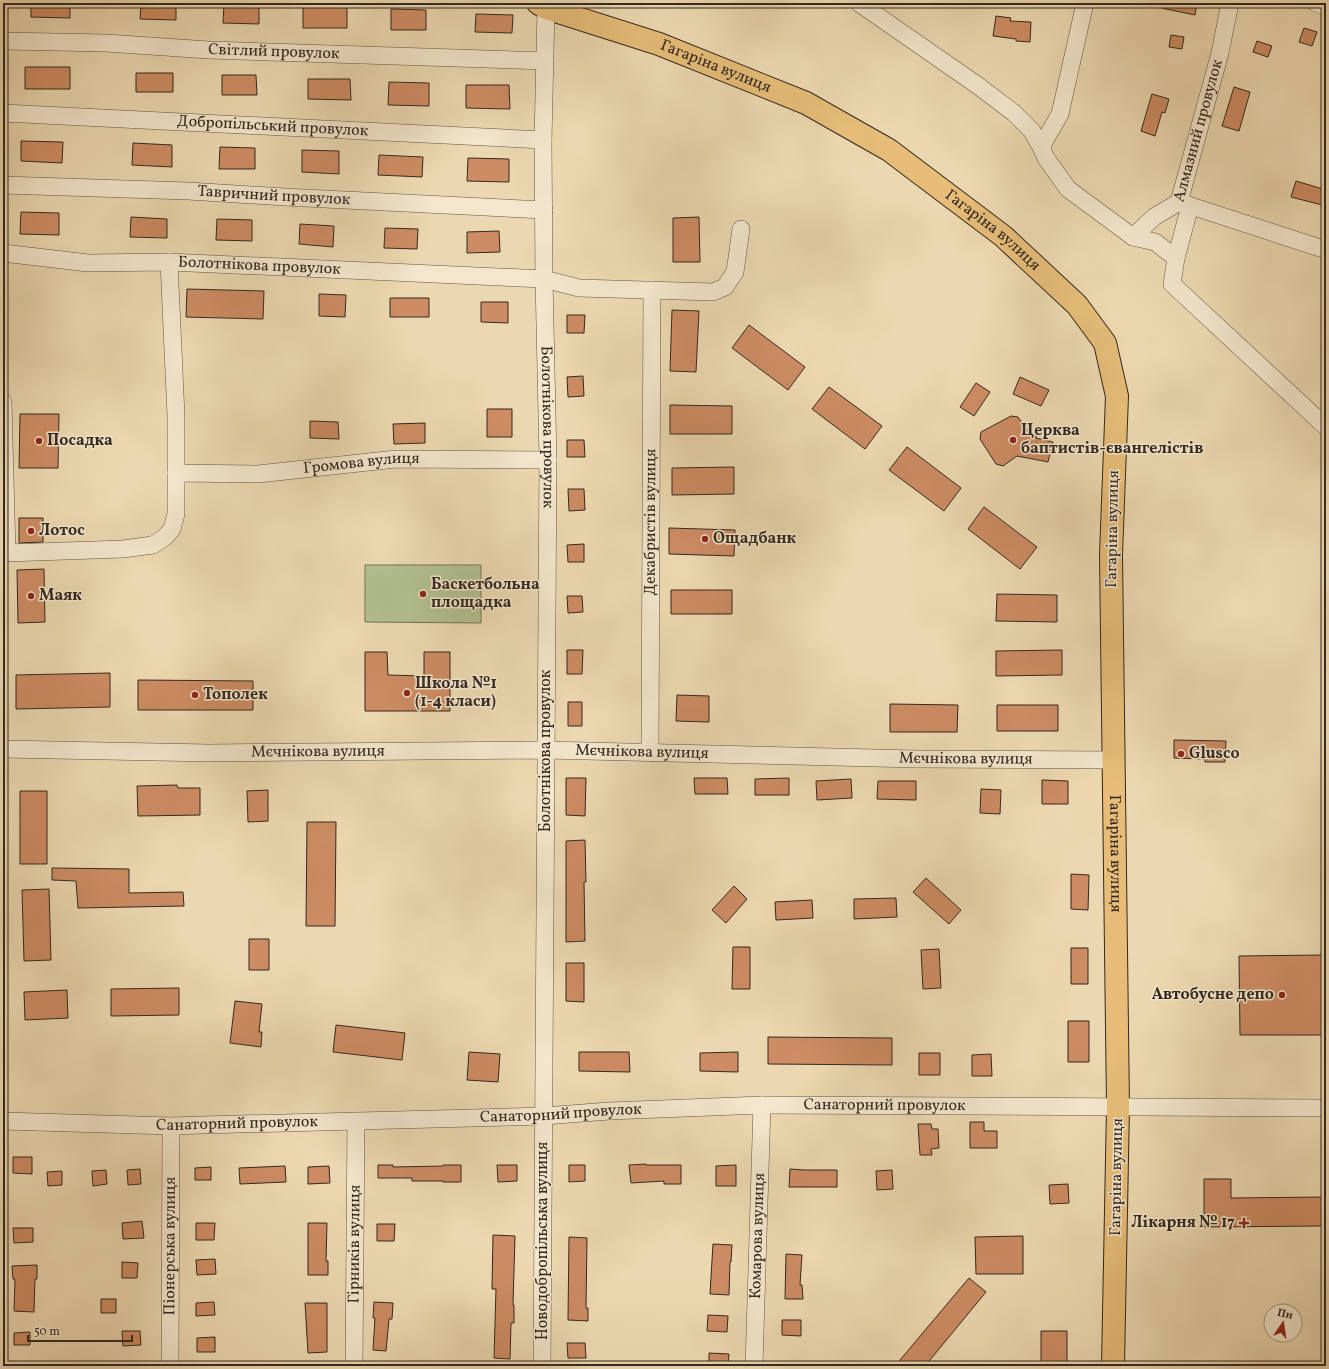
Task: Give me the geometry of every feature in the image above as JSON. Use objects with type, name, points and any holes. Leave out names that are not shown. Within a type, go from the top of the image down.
[{"type":"main road","name":"Гагаріна вулиця","points":[[542,6],[659,44],[806,103],[896,155],[1003,236],[1077,305],[1105,343],[1117,396],[1111,555],[1118,1107],[1113,1366]]},
{"type":"street","points":[[859,3],[977,85],[1014,113],[1032,131],[1046,158],[1068,189],[1133,236],[1155,242],[1176,258]]},
{"type":"street","points":[[1041,147],[1060,114],[1085,3]]},
{"type":"street","name":"Алмазний провулок","points":[[1133,236],[1154,217],[1185,204],[1230,3]]},
{"type":"street","points":[[1316,3],[1326,7]]},
{"type":"street","points":[[542,6],[545,61],[543,140],[544,279],[579,288],[713,292],[725,287],[735,272],[741,229]]},
{"type":"street","name":"Світлий провулок","points":[[3,41],[106,43],[209,50],[545,61]]},
{"type":"street","name":"Добропільський провулок","points":[[3,113],[241,124],[392,134],[543,140]]},
{"type":"street","name":"Тавричний провулок","points":[[3,185],[188,191],[544,210]]},
{"type":"street","points":[[1326,250],[1185,204],[1172,284],[1326,427]]},
{"type":"street","name":"Болотнікова провулок","points":[[3,253],[88,263],[169,262],[544,279],[548,460],[544,1116]]},
{"type":"street","points":[[3,402],[5,553],[123,549],[153,545],[164,538],[172,529],[176,514],[176,416],[169,262]]},
{"type":"street","name":"Декабристів вулиця","points":[[650,753],[652,290]]},
{"type":"street","name":"Громова вулиця","points":[[176,474],[258,474],[396,459],[548,460]]},
{"type":"street","name":"Мєчнікова вулиця","points":[[3,748],[209,753],[546,750],[917,759],[1114,760]]},
{"type":"street","name":"Санаторний провулок","points":[[3,1121],[171,1126],[544,1116],[608,1111],[762,1105],[1326,1108]]},
{"type":"street","name":"Комарова вулиця","points":[[754,1366],[762,1105]]},
{"type":"street","name":"Новодобропільська вулиця","points":[[542,1366],[544,1116]]},
{"type":"street","name":"Гірників вулиця","points":[[354,1366],[356,1122]]},
{"type":"street","name":"Піонерська вулиця","points":[[170,1366],[171,1126]]},
{"type":"green space","name":"Баскетбольна площадка","points":[[365,565],[481,565],[481,623],[365,622]]},
{"type":"building","points":[[31,3],[70,3],[70,18],[31,17]]},
{"type":"building","points":[[141,3],[176,3],[176,20],[140,19]]},
{"type":"building","points":[[224,3],[259,4],[259,24],[223,23]]},
{"type":"building","points":[[1161,3],[1197,3],[1195,15],[1161,8]]},
{"type":"building","points":[[303,6],[347,6],[347,28],[303,28]]},
{"type":"building","points":[[391,9],[426,10],[426,30],[391,30]]},
{"type":"building","points":[[476,14],[513,15],[512,33],[475,32]]},
{"type":"building","points":[[996,16],[1011,18],[1010,21],[1031,22],[1030,42],[1016,41],[1016,39],[993,36]]},
{"type":"building","points":[[1304,28],[1317,32],[1312,46],[1299,42]]},
{"type":"building","points":[[1171,35],[1184,37],[1182,49],[1169,47]]},
{"type":"building","points":[[1257,41],[1272,46],[1268,57],[1253,52]]},
{"type":"building","points":[[25,67],[70,67],[70,89],[25,89]]},
{"type":"building","points":[[136,73],[173,73],[173,92],[136,92]]},
{"type":"building","points":[[222,75],[256,75],[257,95],[222,95]]},
{"type":"building","points":[[308,79],[350,79],[351,100],[308,99]]},
{"type":"building","points":[[389,82],[429,83],[429,106],[388,105]]},
{"type":"building","points":[[466,85],[509,85],[510,109],[466,108]]},
{"type":"building","points":[[1234,87],[1250,92],[1239,131],[1222,126]]},
{"type":"building","points":[[1152,94],[1169,99],[1165,113],[1162,112],[1155,136],[1141,131]]},
{"type":"building","points":[[21,141],[63,142],[62,163],[21,161]]},
{"type":"building","points":[[133,143],[172,145],[172,167],[132,165]]},
{"type":"building","points":[[220,147],[255,148],[255,169],[219,169]]},
{"type":"building","points":[[302,150],[339,151],[339,174],[302,172]]},
{"type":"building","points":[[379,155],[423,157],[422,177],[378,175]]},
{"type":"building","points":[[468,158],[509,159],[509,182],[467,181]]},
{"type":"building","points":[[1296,181],[1326,190],[1326,206],[1291,197]]},
{"type":"building","points":[[21,212],[59,213],[59,235],[20,234]]},
{"type":"building","points":[[131,217],[167,219],[167,238],[130,237]]},
{"type":"building","points":[[699,217],[700,262],[673,262],[673,218]]},
{"type":"building","points":[[217,219],[252,220],[252,241],[216,240]]},
{"type":"building","points":[[300,224],[334,226],[333,247],[299,244]]},
{"type":"building","points":[[385,228],[418,229],[417,249],[384,248]]},
{"type":"building","points":[[499,231],[500,252],[467,253],[467,232]]},
{"type":"building","points":[[187,289],[264,291],[263,319],[186,317]]},
{"type":"building","points":[[319,294],[346,295],[345,317],[319,316]]},
{"type":"building","points":[[390,298],[429,298],[429,317],[390,317]]},
{"type":"building","points":[[481,302],[508,302],[508,323],[481,322]]},
{"type":"building","points":[[672,310],[699,311],[696,372],[670,371]]},
{"type":"building","points":[[567,315],[585,315],[584,333],[567,333]]},
{"type":"building","points":[[749,325],[805,367],[788,390],[732,348]]},
{"type":"building","points":[[583,376],[584,396],[568,397],[567,377]]},
{"type":"building","points":[[1020,377],[1049,390],[1041,406],[1013,394]]},
{"type":"building","points":[[976,383],[990,392],[974,416],[960,407]]},
{"type":"building","points":[[829,387],[882,426],[865,449],[812,409]]},
{"type":"building","points":[[670,405],[732,406],[732,434],[670,434]]},
{"type":"building","points":[[487,409],[512,409],[512,437],[487,437]]},
{"type":"building","name":"Посадка","points":[[20,414],[59,414],[58,468],[19,468]]},
{"type":"building","name":"Церква баптистів-євангелістів","points":[[1011,416],[1018,417],[1030,434],[1036,436],[1036,438],[1053,442],[1048,462],[1017,456],[1003,466],[996,464],[980,439],[981,432]]},
{"type":"building","points":[[310,421],[338,422],[339,439],[310,438]]},
{"type":"building","points":[[425,423],[425,443],[394,444],[393,424]]},
{"type":"building","points":[[567,440],[584,440],[585,457],[567,457]]},
{"type":"building","points":[[907,447],[961,488],[944,511],[889,470]]},
{"type":"building","points":[[734,467],[734,494],[672,495],[672,468]]},
{"type":"building","points":[[568,489],[584,489],[585,510],[569,511]]},
{"type":"building","points":[[984,507],[1037,547],[1020,569],[968,529]]},
{"type":"building","name":"Лотос","points":[[19,518],[43,518],[43,542],[19,543]]},
{"type":"building","points":[[669,528],[735,530],[734,556],[669,554]]},
{"type":"building","points":[[584,544],[584,562],[568,562],[567,545]]},
{"type":"building","name":"Маяк","points":[[44,569],[45,622],[18,623],[17,570]]},
{"type":"building","points":[[671,590],[732,590],[732,614],[671,614]]},
{"type":"building","points":[[997,594],[1057,595],[1057,622],[996,621]]},
{"type":"building","points":[[567,596],[582,596],[583,612],[568,613]]},
{"type":"building","points":[[567,650],[583,650],[582,674],[567,674]]},
{"type":"building","points":[[1062,650],[1062,675],[996,676],[996,651]]},
{"type":"building","name":"Школа №1 (1-4 класи)","points":[[365,652],[387,652],[388,675],[424,676],[424,652],[450,652],[450,711],[365,711]]},
{"type":"building","points":[[110,673],[110,707],[16,709],[16,675]]},
{"type":"building","name":"Тополек","points":[[138,680],[253,681],[253,710],[138,710]]},
{"type":"building","points":[[677,695],[709,696],[709,722],[676,721]]},
{"type":"building","points":[[568,702],[582,702],[582,726],[568,726]]},
{"type":"building","points":[[890,704],[958,705],[957,732],[890,732]]},
{"type":"building","points":[[997,705],[1058,705],[1058,731],[997,731]]},
{"type":"building","points":[[1174,740],[1226,741],[1225,762],[1205,762],[1205,759],[1174,758]]},
{"type":"building","points":[[566,778],[586,778],[585,816],[566,815]]},
{"type":"building","points":[[694,778],[727,778],[728,794],[695,794]]},
{"type":"building","points":[[789,778],[789,795],[755,795],[755,779]]},
{"type":"building","points":[[851,779],[852,798],[817,800],[816,781]]},
{"type":"building","points":[[1042,780],[1068,781],[1068,804],[1042,804]]},
{"type":"building","points":[[878,781],[916,781],[916,800],[877,799]]},
{"type":"building","points":[[177,785],[178,788],[200,788],[200,815],[138,816],[137,786]]},
{"type":"building","points":[[981,789],[1001,790],[1000,814],[980,813]]},
{"type":"building","points":[[268,790],[268,821],[248,822],[247,791]]},
{"type":"building","points":[[20,791],[47,791],[47,864],[20,864]]},
{"type":"building","points":[[307,822],[336,822],[335,926],[306,926]]},
{"type":"building","points":[[585,840],[585,941],[566,942],[566,841]]},
{"type":"building","points":[[52,868],[129,869],[129,893],[183,892],[184,906],[78,908],[76,881],[52,880]]},
{"type":"building","points":[[1071,874],[1089,875],[1088,910],[1071,909]]},
{"type":"building","points":[[926,878],[961,910],[949,924],[913,892]]},
{"type":"building","points":[[734,886],[747,899],[726,923],[712,910]]},
{"type":"building","points":[[49,889],[51,960],[24,961],[22,890]]},
{"type":"building","points":[[896,898],[897,917],[854,919],[854,899]]},
{"type":"building","points":[[812,900],[813,918],[776,920],[775,902]]},
{"type":"building","points":[[249,939],[269,939],[269,970],[249,970]]},
{"type":"building","points":[[733,947],[750,947],[750,989],[732,989]]},
{"type":"building","points":[[1071,948],[1088,948],[1088,984],[1071,984]]},
{"type":"building","points":[[939,949],[941,988],[923,989],[921,950]]},
{"type":"building","name":"Автобусне депо","points":[[1324,955],[1324,1035],[1240,1035],[1239,956]]},
{"type":"building","points":[[566,963],[584,963],[584,1002],[566,1001]]},
{"type":"building","points":[[179,988],[179,1015],[111,1016],[111,989]]},
{"type":"building","points":[[67,990],[68,1018],[25,1020],[24,992]]},
{"type":"building","points":[[235,1001],[262,1004],[259,1032],[262,1032],[261,1047],[230,1043]]},
{"type":"building","points":[[1068,1021],[1089,1021],[1089,1062],[1068,1062]]},
{"type":"building","points":[[336,1025],[405,1033],[402,1060],[333,1052]]},
{"type":"building","points":[[768,1037],[892,1038],[892,1065],[768,1064]]},
{"type":"building","points":[[469,1052],[500,1054],[498,1082],[467,1080]]},
{"type":"building","points":[[579,1052],[629,1052],[630,1072],[579,1071]]},
{"type":"building","points":[[738,1052],[738,1072],[700,1071],[700,1053]]},
{"type":"building","points":[[919,1053],[940,1053],[940,1075],[919,1075]]},
{"type":"building","points":[[991,1054],[992,1076],[972,1076],[972,1055]]},
{"type":"building","points":[[970,1122],[984,1122],[984,1131],[997,1131],[997,1148],[970,1148]]},
{"type":"building","points":[[918,1124],[931,1124],[932,1129],[938,1129],[939,1148],[931,1149],[932,1155],[920,1155]]},
{"type":"building","points":[[13,1157],[32,1157],[32,1174],[13,1173]]},
{"type":"building","points":[[378,1165],[393,1165],[393,1167],[461,1165],[461,1182],[412,1181],[412,1178],[378,1178]]},
{"type":"building","points":[[497,1165],[517,1165],[517,1181],[498,1182]]},
{"type":"building","points":[[569,1165],[585,1165],[585,1181],[569,1182]]},
{"type":"building","points":[[629,1165],[681,1165],[681,1184],[664,1184],[664,1181],[631,1183]]},
{"type":"building","points":[[736,1165],[736,1186],[716,1186],[716,1166]]},
{"type":"building","points":[[285,1166],[286,1182],[240,1184],[239,1168]]},
{"type":"building","points":[[329,1166],[330,1183],[308,1184],[308,1167]]},
{"type":"building","points":[[211,1167],[211,1180],[195,1180],[195,1168]]},
{"type":"building","points":[[140,1169],[141,1184],[128,1185],[127,1170]]},
{"type":"building","points":[[790,1169],[837,1170],[837,1187],[789,1187]]},
{"type":"building","points":[[106,1170],[107,1184],[93,1186],[92,1171]]},
{"type":"building","points":[[892,1170],[893,1189],[877,1190],[876,1171]]},
{"type":"building","points":[[62,1171],[62,1185],[48,1186],[47,1172]]},
{"type":"building","points":[[1204,1179],[1231,1179],[1231,1198],[1326,1197],[1326,1226],[1204,1227]]},
{"type":"building","points":[[1068,1184],[1069,1203],[1050,1204],[1049,1185]]},
{"type":"building","points":[[142,1221],[144,1238],[123,1239],[122,1223]]},
{"type":"building","points":[[196,1223],[215,1223],[214,1240],[196,1240]]},
{"type":"building","points":[[308,1223],[327,1223],[326,1261],[328,1261],[328,1275],[308,1275]]},
{"type":"building","points":[[377,1224],[395,1224],[394,1241],[377,1241]]},
{"type":"building","points":[[13,1228],[33,1228],[33,1242],[14,1243]]},
{"type":"building","points":[[493,1235],[515,1236],[513,1305],[514,1323],[511,1323],[510,1359],[494,1358],[496,1289],[492,1289]]},
{"type":"building","points":[[1023,1236],[1023,1274],[976,1274],[975,1237]]},
{"type":"building","points":[[569,1237],[587,1238],[586,1308],[588,1308],[588,1321],[568,1320]]},
{"type":"building","points":[[713,1244],[732,1245],[729,1295],[710,1294]]},
{"type":"building","points":[[786,1254],[802,1255],[800,1285],[802,1285],[803,1299],[785,1299]]},
{"type":"building","points":[[215,1259],[216,1274],[197,1275],[196,1260]]},
{"type":"building","points":[[122,1262],[138,1263],[137,1278],[122,1278]]},
{"type":"building","points":[[37,1265],[34,1312],[14,1311],[15,1279],[13,1279],[12,1266]]},
{"type":"building","points":[[969,1278],[986,1292],[925,1366],[895,1366]]},
{"type":"building","points":[[101,1299],[116,1299],[116,1313],[101,1313]]},
{"type":"building","points":[[214,1302],[215,1315],[196,1316],[196,1303]]},
{"type":"building","points":[[374,1302],[393,1303],[392,1319],[389,1319],[386,1351],[373,1350],[375,1318],[373,1318]]},
{"type":"building","points":[[305,1303],[327,1303],[327,1352],[308,1353]]},
{"type":"building","points":[[708,1315],[728,1316],[727,1332],[707,1331]]},
{"type":"building","points":[[782,1320],[801,1320],[801,1336],[782,1335]]},
{"type":"building","points":[[122,1331],[140,1331],[141,1345],[123,1346]]},
{"type":"building","points":[[1041,1331],[1067,1331],[1067,1366],[1041,1366]]},
{"type":"building","points":[[30,1332],[30,1345],[14,1345],[14,1333]]},
{"type":"building","points":[[215,1337],[215,1352],[197,1352],[197,1338]]},
{"type":"building","points":[[567,1343],[585,1343],[586,1358],[568,1358]]},
{"type":"building","points":[[709,1353],[729,1354],[728,1366],[709,1366]]},
{"type":"place","name":"Церква баптистів-євангелістів","points":[[1013,440]]},
{"type":"place","name":"Посадка","points":[[39,441]]},
{"type":"place","name":"Лотос","points":[[31,531]]},
{"type":"place","name":"Ощадбанк","points":[[705,539]]},
{"type":"place","name":"Баскетбольна площадка","points":[[423,594]]},
{"type":"place","name":"Маяк","points":[[31,596]]},
{"type":"place","name":"Школа №1 (1-4 класи)","points":[[407,693]]},
{"type":"place","name":"Тополек","points":[[195,695]]},
{"type":"place","name":"Glusco","points":[[1181,754]]},
{"type":"place","name":"Автобусне депо","points":[[1282,995]]},
{"type":"place","name":"Лікарня № 17","points":[[1244,1223]]}]
